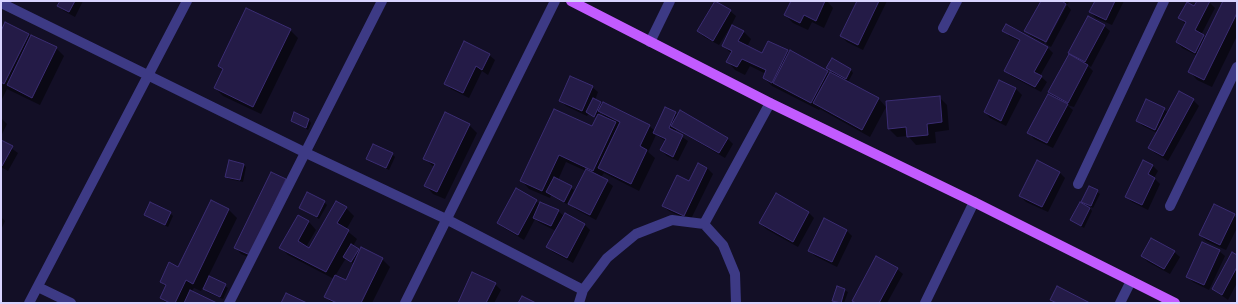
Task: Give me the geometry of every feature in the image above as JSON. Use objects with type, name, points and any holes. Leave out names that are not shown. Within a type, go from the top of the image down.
[{"type":"main road","points":[[571,1],[650,42],[1175,303]]},
{"type":"street","points":[[29,303],[187,1]]},
{"type":"street","points":[[229,303],[304,152],[382,1]]},
{"type":"street","points":[[404,303],[555,1]]},
{"type":"street","points":[[650,42],[670,1]]},
{"type":"street","points":[[943,28],[957,1]]},
{"type":"street","points":[[1078,184],[1164,1]]},
{"type":"street","points":[[1,3],[304,152],[446,219],[583,290]]},
{"type":"street","points":[[1170,206],[1236,74]]},
{"type":"street","points":[[704,224],[770,102]]},
{"type":"street","points":[[925,303],[974,202]]},
{"type":"street","points":[[579,303],[583,290],[607,258],[636,234],[672,220],[704,224],[723,245],[735,274],[736,303]]},
{"type":"street","points":[[1120,303],[1131,281]]},
{"type":"street","points":[[38,288],[71,303]]},
{"type":"building","points":[[60,1],[75,1],[69,12],[57,6]]},
{"type":"building","points":[[715,1],[731,10],[713,41],[697,31]]},
{"type":"building","points":[[791,1],[825,1],[816,21],[804,15],[800,23],[784,15]]},
{"type":"building","points":[[857,1],[879,1],[858,45],[840,36]]},
{"type":"building","points":[[1041,1],[1062,1],[1066,4],[1046,42],[1024,31]]},
{"type":"building","points":[[1095,1],[1115,1],[1106,20],[1089,12]]},
{"type":"building","points":[[1197,1],[1210,1],[1195,30],[1204,35],[1195,53],[1176,42],[1186,22],[1178,18],[1187,2],[1194,6]]},
{"type":"building","points":[[1223,1],[1237,1],[1237,13],[1204,80],[1188,72]]},
{"type":"building","points":[[246,8],[291,29],[253,107],[214,88],[223,69],[218,66]]},
{"type":"building","points":[[1088,16],[1105,25],[1085,62],[1068,53]]},
{"type":"building","points":[[5,22],[29,34],[4,84],[1,82],[1,31]]},
{"type":"building","points":[[1006,24],[1048,47],[1034,72],[1042,76],[1035,87],[1004,71],[1020,40],[1002,31]]},
{"type":"building","points":[[732,25],[744,31],[738,41],[762,53],[768,41],[788,50],[772,83],[763,78],[766,70],[742,59],[737,67],[726,62],[732,51],[722,46]]},
{"type":"building","points":[[31,35],[57,47],[32,98],[7,85]]},
{"type":"building","points":[[464,41],[490,54],[482,70],[476,66],[463,93],[444,84]]},
{"type":"building","points":[[790,50],[828,71],[811,103],[773,83]]},
{"type":"building","points":[[1069,54],[1088,65],[1068,103],[1048,92]]},
{"type":"building","points":[[832,58],[851,69],[846,79],[826,68]]},
{"type":"building","points":[[830,72],[879,98],[862,130],[813,103]]},
{"type":"building","points":[[570,76],[593,86],[582,111],[559,101]]},
{"type":"building","points":[[999,80],[1016,88],[1001,121],[984,112]]},
{"type":"building","points":[[1179,91],[1194,99],[1163,156],[1148,148]]},
{"type":"building","points":[[1048,94],[1068,104],[1047,143],[1027,133]]},
{"type":"building","points":[[940,96],[942,122],[927,124],[928,135],[907,137],[906,127],[888,129],[886,101]]},
{"type":"building","points":[[593,98],[601,102],[594,117],[586,112]]},
{"type":"building","points":[[1146,99],[1165,108],[1155,130],[1136,121]]},
{"type":"building","points":[[603,102],[650,125],[640,146],[647,150],[631,184],[598,168],[620,122],[598,111]]},
{"type":"building","points":[[665,107],[676,112],[669,128],[683,135],[673,157],[660,150],[666,139],[653,133]]},
{"type":"building","points":[[554,109],[592,126],[598,114],[616,122],[593,171],[559,155],[542,191],[520,181]]},
{"type":"building","points":[[680,110],[728,138],[719,153],[671,126]]},
{"type":"building","points":[[294,112],[309,119],[306,128],[291,121]]},
{"type":"building","points":[[445,112],[470,124],[437,192],[424,186],[435,164],[423,159]]},
{"type":"building","points":[[1,140],[13,146],[2,166],[1,165]]},
{"type":"building","points":[[373,144],[393,153],[386,168],[366,159]]},
{"type":"building","points":[[229,160],[244,164],[240,180],[225,177]]},
{"type":"building","points":[[1037,160],[1060,172],[1042,207],[1019,196]]},
{"type":"building","points":[[1143,160],[1153,165],[1148,174],[1155,178],[1142,205],[1125,197]]},
{"type":"building","points":[[698,163],[707,168],[684,216],[662,206],[677,175],[689,181]]},
{"type":"building","points":[[586,169],[608,180],[590,215],[568,204]]},
{"type":"building","points":[[271,172],[286,179],[250,255],[234,248]]},
{"type":"building","points":[[554,177],[572,186],[564,202],[546,192]]},
{"type":"building","points":[[1089,186],[1098,190],[1091,206],[1081,202]]},
{"type":"building","points":[[516,188],[537,200],[518,235],[497,223]]},
{"type":"building","points":[[307,192],[325,201],[317,217],[299,208]]},
{"type":"building","points":[[776,193],[809,212],[793,242],[759,223]]},
{"type":"building","points":[[211,200],[229,209],[193,284],[186,280],[175,303],[170,303],[160,298],[166,285],[160,282],[169,262],[178,267]]},
{"type":"building","points":[[336,201],[347,207],[337,223],[349,230],[326,272],[279,248],[298,215],[309,221],[298,241],[309,248]]},
{"type":"building","points":[[150,202],[171,212],[165,225],[144,215]]},
{"type":"building","points":[[540,202],[559,210],[551,226],[533,218]]},
{"type":"building","points":[[1080,202],[1090,208],[1081,226],[1070,220]]},
{"type":"building","points":[[1214,204],[1235,214],[1220,245],[1199,235]]},
{"type":"building","points":[[565,213],[585,224],[567,258],[546,247]]},
{"type":"building","points":[[824,218],[847,230],[832,262],[808,251]]},
{"type":"building","points":[[1151,238],[1175,251],[1164,269],[1141,256]]},
{"type":"building","points":[[1202,242],[1220,250],[1204,285],[1186,277]]},
{"type":"building","points":[[351,244],[359,249],[351,262],[343,257]]},
{"type":"building","points":[[361,247],[383,258],[361,303],[337,303],[324,297],[335,275],[346,280]]},
{"type":"building","points":[[1232,252],[1237,255],[1237,267],[1222,295],[1212,289]]},
{"type":"building","points":[[876,256],[898,268],[879,303],[856,303],[852,301]]},
{"type":"building","points":[[472,272],[496,283],[486,303],[458,303]]},
{"type":"building","points":[[209,276],[226,284],[220,297],[203,289]]},
{"type":"building","points":[[837,286],[845,289],[841,303],[832,301]]},
{"type":"building","points":[[1057,286],[1090,303],[1057,303],[1050,300]]},
{"type":"building","points":[[190,290],[217,303],[184,303]]},
{"type":"building","points":[[286,293],[307,303],[281,303]]},
{"type":"building","points":[[522,296],[536,303],[518,303]]}]
